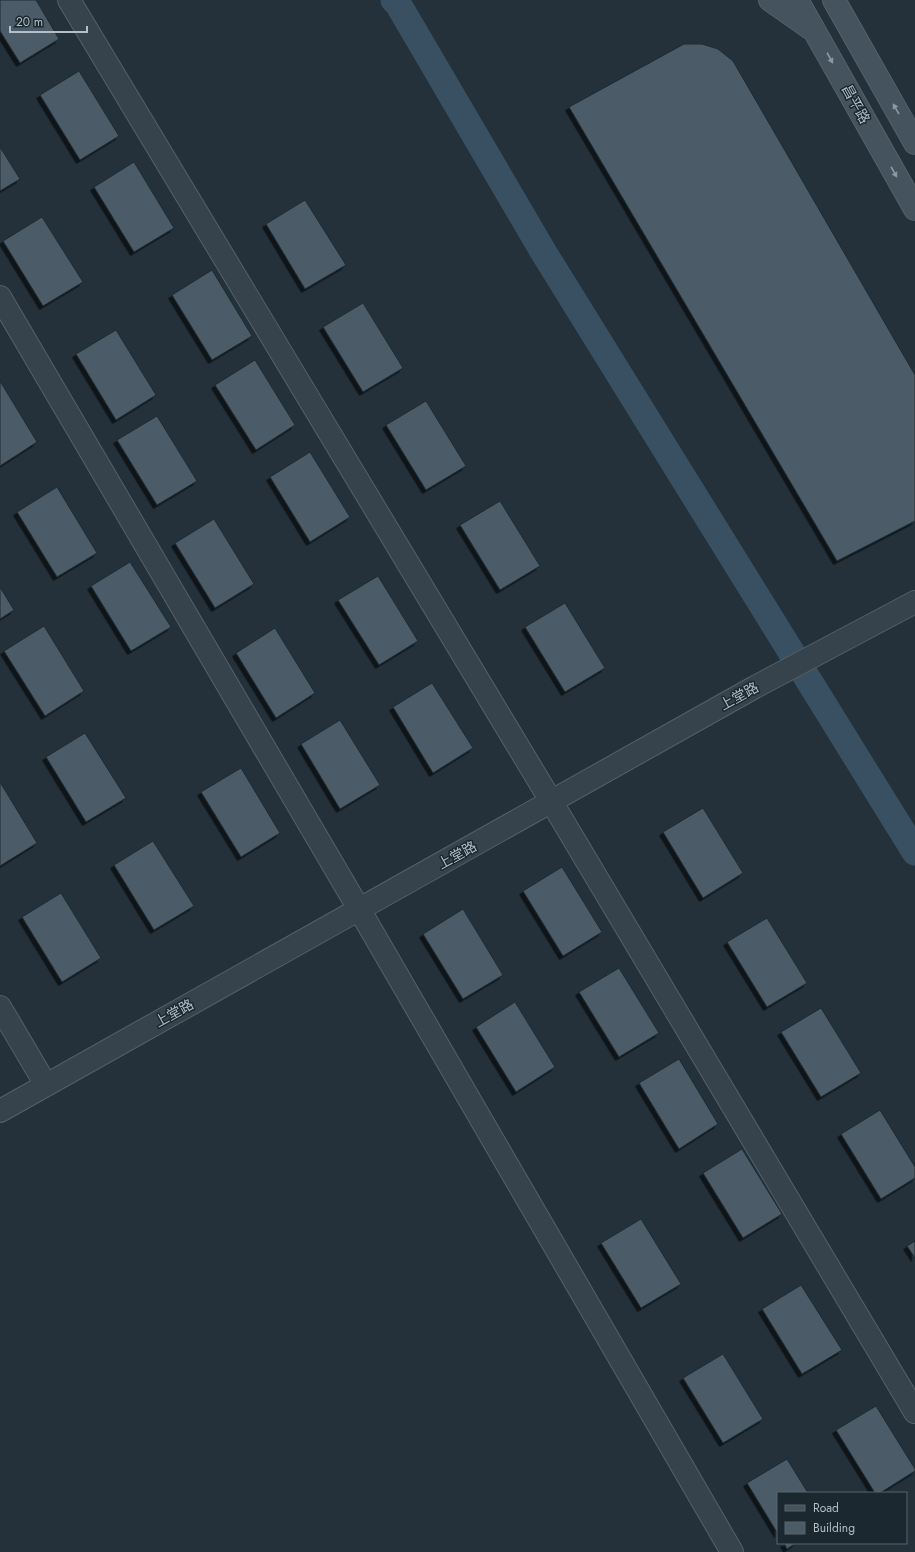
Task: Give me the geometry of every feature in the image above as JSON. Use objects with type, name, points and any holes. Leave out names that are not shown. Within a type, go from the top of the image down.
[{"type":"main road","points":[[770,0],[815,32]]},
{"type":"main road","name":"昌平路","points":[[797,0],[915,209]]},
{"type":"main road","points":[[834,0],[915,143]]},
{"type":"street","points":[[69,0],[551,801],[915,1412]]},
{"type":"street","points":[[0,297],[359,909],[732,1552]]},
{"type":"street","name":"上堂路","points":[[0,1111],[551,801],[756,687],[915,602]]},
{"type":"street","points":[[0,1007],[46,1085]]},
{"type":"building","points":[[0,0],[36,0],[59,39],[20,63],[0,31]]},
{"type":"building","points":[[684,44],[702,44],[718,49],[733,61],[915,375],[915,521],[837,561],[569,107]]},
{"type":"building","points":[[79,71],[119,136],[80,160],[40,95]]},
{"type":"building","points":[[0,147],[20,179],[0,191]]},
{"type":"building","points":[[134,162],[174,228],[134,252],[94,187]]},
{"type":"building","points":[[305,200],[346,265],[305,289],[266,224]]},
{"type":"building","points":[[42,217],[83,282],[43,306],[3,241]]},
{"type":"building","points":[[212,270],[252,336],[212,360],[172,295]]},
{"type":"building","points":[[363,303],[403,368],[363,392],[323,327]]},
{"type":"building","points":[[116,330],[156,395],[116,420],[76,354]]},
{"type":"building","points":[[255,360],[295,425],[256,450],[215,385]]},
{"type":"building","points":[[0,381],[37,442],[0,466]]},
{"type":"building","points":[[426,401],[466,466],[426,490],[386,425]]},
{"type":"building","points":[[157,416],[197,481],[157,505],[117,440]]},
{"type":"building","points":[[310,452],[350,517],[310,542],[270,477]]},
{"type":"building","points":[[57,487],[97,553],[57,577],[17,512]]},
{"type":"building","points":[[500,501],[540,566],[500,590],[460,525]]},
{"type":"building","points":[[214,519],[254,584],[215,608],[175,543]]},
{"type":"building","points":[[130,562],[171,627],[131,651],[91,586]]},
{"type":"building","points":[[378,576],[418,641],[379,665],[338,600]]},
{"type":"building","points":[[0,587],[14,610],[0,619]]},
{"type":"building","points":[[565,603],[605,668],[565,692],[525,627]]},
{"type":"building","points":[[44,626],[84,691],[45,716],[4,651]]},
{"type":"building","points":[[275,628],[315,693],[276,718],[236,653]]},
{"type":"building","points":[[432,683],[473,748],[433,773],[393,707]]},
{"type":"building","points":[[340,720],[380,785],[340,809],[301,744]]},
{"type":"building","points":[[85,733],[126,798],[86,822],[46,757]]},
{"type":"building","points":[[241,768],[280,833],[241,857],[201,792]]},
{"type":"building","points":[[0,782],[37,843],[0,866]]},
{"type":"building","points":[[703,808],[743,873],[703,898],[663,832]]},
{"type":"building","points":[[153,841],[194,906],[154,930],[114,865]]},
{"type":"building","points":[[562,867],[602,932],[563,956],[523,891]]},
{"type":"building","points":[[61,893],[101,958],[62,982],[22,917]]},
{"type":"building","points":[[463,909],[503,975],[463,999],[423,934]]},
{"type":"building","points":[[767,918],[807,983],[767,1007],[727,942]]},
{"type":"building","points":[[619,968],[659,1033],[619,1057],[579,992]]},
{"type":"building","points":[[515,1002],[555,1067],[516,1092],[476,1027]]},
{"type":"building","points":[[821,1008],[861,1073],[821,1097],[781,1032]]},
{"type":"building","points":[[679,1059],[718,1124],[679,1149],[639,1083]]},
{"type":"building","points":[[880,1110],[915,1167],[915,1178],[881,1199],[841,1134]]},
{"type":"building","points":[[742,1149],[782,1214],[743,1238],[703,1173]]},
{"type":"building","points":[[641,1219],[681,1284],[641,1308],[601,1243]]},
{"type":"building","points":[[915,1241],[915,1258],[907,1246]]},
{"type":"building","points":[[801,1285],[842,1350],[802,1374],[762,1309]]},
{"type":"building","points":[[723,1354],[763,1419],[723,1443],[683,1378]]},
{"type":"building","points":[[876,1406],[915,1471],[882,1492],[874,1492],[836,1430]]},
{"type":"building","points":[[787,1459],[807,1492],[777,1492],[777,1532],[747,1483]]},
{"type":"building","points":[[784,1544],[794,1544],[787,1549]]},
{"type":"waterway","points":[[394,0],[398,4],[544,253],[915,852]]}]
